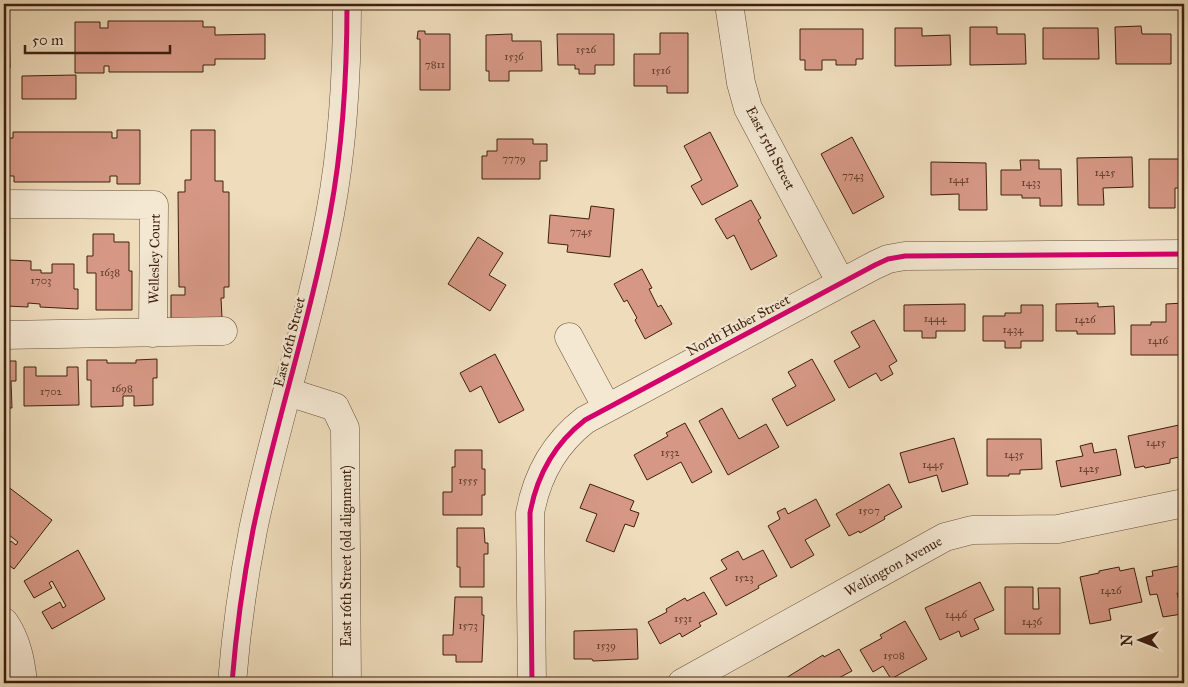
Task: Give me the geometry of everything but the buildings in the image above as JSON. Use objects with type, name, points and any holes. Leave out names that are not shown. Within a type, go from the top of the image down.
[{"type":"street","name":"East 16th Street","points":[[232,683],[244,580],[254,528],[322,251],[337,173],[345,97],[347,4]]},
{"type":"street","name":"East 15th Street","points":[[729,4],[741,83],[748,108],[762,138],[767,143],[841,283]]},
{"type":"street","name":"Wellesley Court","points":[[4,204],[154,205],[153,333]]},
{"type":"street","name":"North Huber Street","points":[[532,683],[530,513],[533,495],[543,469],[552,453],[585,420],[888,259],[905,256],[1184,254]]},
{"type":"street","points":[[4,335],[223,331]]},
{"type":"street","points":[[570,337],[607,408]]},
{"type":"street","name":"East 16th Street (old alignment)","points":[[288,392],[335,407],[345,428],[347,683]]},
{"type":"street","name":"Wellington Avenue","points":[[682,683],[944,537],[972,530],[1058,530],[1184,503]]},
{"type":"street","points":[[4,622],[20,657],[23,683]]},
{"type":"cycle path","points":[[232,683],[240,606],[253,530],[313,294],[330,214],[343,110],[347,4]]},
{"type":"cycle path","points":[[532,683],[530,513],[537,486],[548,461],[564,439],[585,420],[888,259],[905,256],[1184,254]]}]
